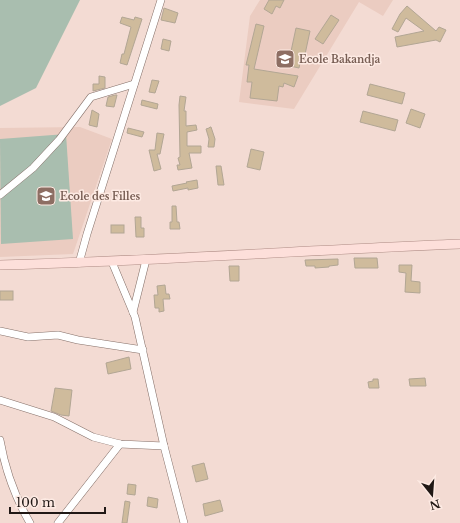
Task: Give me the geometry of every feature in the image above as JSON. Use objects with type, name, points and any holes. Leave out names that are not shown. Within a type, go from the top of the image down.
[{"type":"main road","points":[[0,265],[112,262],[460,244]]},
{"type":"street","points":[[79,263],[86,234],[161,0]]},
{"type":"street","points":[[0,195],[33,168],[59,140],[91,97],[134,84]]},
{"type":"street","points":[[133,312],[146,260]]},
{"type":"street","points":[[112,262],[133,312],[164,446],[184,523]]},
{"type":"street","points":[[0,331],[28,337],[58,335],[78,340],[143,350]]},
{"type":"street","points":[[0,400],[54,417],[93,438],[120,444],[164,446]]},
{"type":"street","points":[[0,440],[3,460],[18,503],[30,523]]},
{"type":"street","points":[[58,523],[120,444]]},
{"type":"shaded area","name":"Ecole Bakandja","points":[[260,0],[393,0],[383,16],[359,2],[294,109],[239,102],[250,16]]},
{"type":"shaded area","name":"Ecole des Filles","points":[[80,127],[112,139],[73,254],[0,257],[0,128]]},
{"type":"green space","points":[[0,0],[80,0],[36,88],[0,106]]},
{"type":"green space","name":"Ecole des Filles","points":[[66,134],[73,239],[1,244],[0,139]]},
{"type":"building","points":[[269,0],[284,0],[280,8],[276,6],[272,14],[264,9]]},
{"type":"building","points":[[407,6],[436,31],[439,27],[446,30],[440,42],[436,40],[397,47],[395,37],[424,31],[406,18],[398,32],[392,29],[400,14]]},
{"type":"building","points":[[164,8],[178,13],[175,23],[161,20]]},
{"type":"building","points":[[331,15],[339,20],[323,44],[315,39]]},
{"type":"building","points":[[122,17],[134,20],[135,17],[142,19],[127,65],[120,63],[131,27],[120,23]]},
{"type":"building","points":[[256,24],[264,26],[254,69],[298,76],[294,87],[284,83],[283,87],[279,86],[277,101],[250,98],[252,82],[247,82],[249,65],[246,65]]},
{"type":"building","points":[[296,28],[310,31],[304,59],[301,58],[299,68],[290,66],[292,56],[290,56]]},
{"type":"building","points":[[163,39],[171,41],[169,51],[161,49]]},
{"type":"building","points":[[99,76],[105,77],[105,88],[93,91],[93,84],[99,84]]},
{"type":"building","points":[[152,80],[159,81],[155,93],[149,92]]},
{"type":"building","points":[[370,84],[405,93],[402,104],[367,95]]},
{"type":"building","points":[[117,95],[114,107],[106,106],[108,97]]},
{"type":"building","points":[[180,96],[186,97],[184,111],[186,111],[186,126],[196,125],[197,130],[187,132],[187,146],[201,146],[201,153],[189,153],[192,168],[178,170],[177,165],[180,165],[178,158],[180,157]]},
{"type":"building","points":[[142,100],[158,104],[157,109],[141,105]]},
{"type":"building","points":[[411,109],[425,114],[420,128],[406,123]]},
{"type":"building","points":[[92,110],[99,114],[97,127],[89,125]]},
{"type":"building","points":[[363,111],[398,120],[395,131],[360,122]]},
{"type":"building","points":[[210,127],[215,139],[214,147],[208,147],[209,139],[206,129]]},
{"type":"building","points":[[128,128],[144,132],[142,137],[127,133]]},
{"type":"building","points":[[157,133],[164,134],[160,154],[157,154],[161,169],[154,171],[149,150],[155,150]]},
{"type":"building","points":[[251,149],[264,152],[260,170],[247,167]]},
{"type":"building","points":[[216,166],[221,166],[224,185],[218,185]]},
{"type":"building","points":[[197,180],[198,188],[173,191],[172,186]]},
{"type":"building","points":[[172,206],[176,206],[177,222],[179,222],[180,229],[170,229],[170,222],[172,222]]},
{"type":"building","points":[[135,217],[141,217],[141,228],[144,228],[144,237],[136,237]]},
{"type":"building","points":[[111,225],[124,225],[124,233],[111,233]]},
{"type":"building","points":[[354,258],[377,258],[378,268],[355,268]]},
{"type":"building","points":[[338,259],[338,265],[315,268],[315,266],[306,266],[305,260]]},
{"type":"building","points":[[399,265],[412,265],[411,281],[420,282],[420,293],[405,292],[406,273],[399,272]]},
{"type":"building","points":[[229,266],[239,266],[239,281],[230,281]]},
{"type":"building","points":[[165,285],[166,294],[169,294],[170,299],[163,299],[164,311],[159,312],[159,308],[155,308],[154,295],[158,295],[157,286]]},
{"type":"building","points":[[0,291],[13,291],[13,300],[0,300]]},
{"type":"building","points":[[129,357],[131,369],[108,374],[106,363]]},
{"type":"building","points":[[425,378],[426,386],[410,386],[409,379]]},
{"type":"building","points":[[373,379],[378,379],[379,388],[369,388],[368,382],[373,381]]},
{"type":"building","points":[[55,388],[72,390],[69,416],[51,411]]},
{"type":"building","points":[[204,463],[208,479],[196,482],[192,466]]},
{"type":"building","points":[[128,484],[136,485],[135,495],[127,494]]},
{"type":"building","points":[[148,497],[158,499],[157,508],[147,506]]},
{"type":"building","points":[[220,500],[223,511],[205,516],[203,504]]},
{"type":"building","points":[[125,501],[130,502],[127,523],[122,523]]},
{"type":"place","name":"Ecole Bakandja","points":[[285,59]]},
{"type":"place","name":"Ecole des Filles","points":[[46,196]]}]
